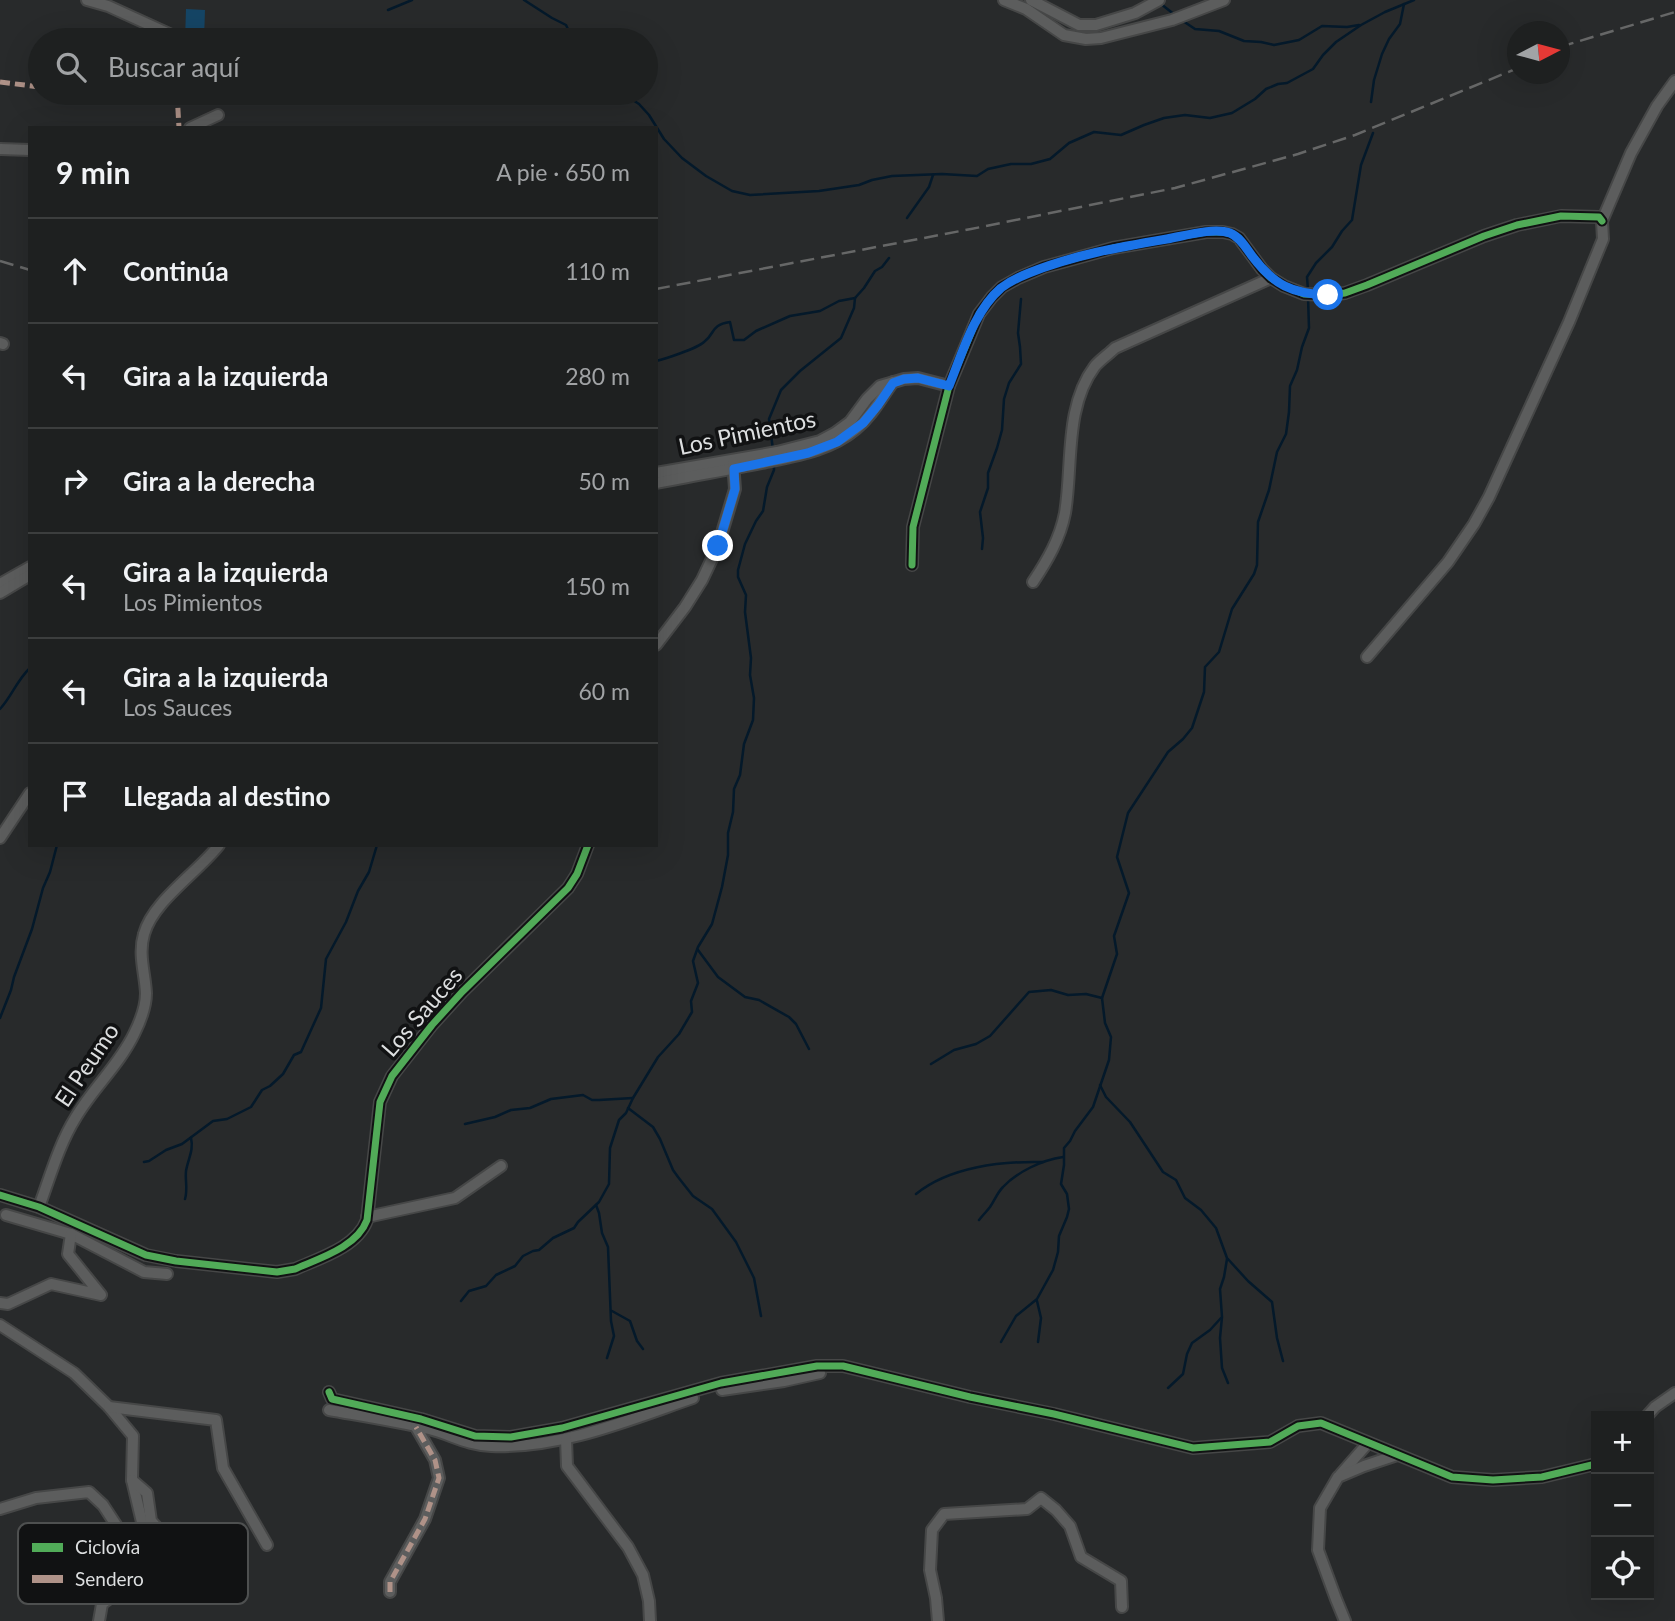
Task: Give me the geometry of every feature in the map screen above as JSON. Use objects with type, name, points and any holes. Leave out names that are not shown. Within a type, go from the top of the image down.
[{"type":"street","points":[[87,0],[108,6],[156,28]]},
{"type":"street","points":[[1004,0],[1026,9],[1060,32],[1078,38],[1101,38],[1172,20],[1224,0]]},
{"type":"street","points":[[1031,0],[1049,4],[1063,16],[1079,24],[1096,25],[1135,13],[1159,0]]},
{"type":"street","points":[[1060,32],[1063,16]]},
{"type":"street","points":[[1367,657],[1478,528],[1489,497],[1603,240],[1602,221],[1632,153],[1657,106],[1675,81]]},
{"type":"street","points":[[194,126],[218,115]]},
{"type":"street","points":[[0,149],[28,150]]},
{"type":"street","points":[[912,565],[913,527],[949,386],[979,314],[992,297],[1010,282],[1044,267],[1113,248],[1206,232],[1223,232],[1239,239],[1270,278],[1304,294],[1328,295],[1345,293],[1517,225],[1562,216],[1599,217],[1602,221]]},
{"type":"street","points":[[1033,582],[1048,560],[1065,514],[1077,399],[1095,367],[1115,348],[1270,278]]},
{"type":"street","name":"Los Pimientos","points":[[658,473],[808,453],[837,442],[863,423],[893,383],[918,378],[949,386]]},
{"type":"street","points":[[658,642],[702,580],[718,546],[735,489],[733,464]]},
{"type":"street","name":"Los Pimientos","points":[[658,483],[733,464]]},
{"type":"street","points":[[0,584],[28,567]]},
{"type":"street","points":[[0,593],[28,576]]},
{"type":"street","points":[[0,838],[28,796]]},
{"type":"street","name":"El Peumo","points":[[39,1206],[74,1120],[89,1096],[107,1077],[126,1050],[145,1005],[141,948],[149,920],[217,847]]},
{"type":"street","name":"Los Sauces","points":[[0,1195],[39,1206],[146,1255],[176,1261],[277,1272],[295,1269],[346,1245],[358,1236],[367,1217],[380,1102],[392,1076],[462,992],[568,888],[577,874],[587,847]]},
{"type":"street","points":[[367,1217],[455,1198],[500,1166]]},
{"type":"street","points":[[6,1215],[71,1234],[144,1272],[167,1273]]},
{"type":"street","points":[[0,1303],[8,1304],[51,1284],[101,1295],[68,1254],[71,1234]]},
{"type":"street","points":[[0,1325],[74,1373],[109,1407],[133,1436],[132,1479],[142,1523]]},
{"type":"street","points":[[328,1392],[332,1399],[421,1419],[475,1436],[511,1437],[562,1428],[721,1383],[817,1366],[843,1366],[1193,1448],[1270,1442],[1298,1426],[1321,1423],[1452,1478],[1493,1480],[1542,1477],[1591,1465]]},
{"type":"street","points":[[329,1410],[416,1426],[470,1444],[530,1444],[566,1439],[698,1396],[821,1373]]},
{"type":"street","points":[[1651,1411],[1675,1393]]},
{"type":"street","points":[[109,1407],[216,1420],[223,1468],[267,1545]]},
{"type":"street","points":[[390,1592],[390,1582],[425,1519],[439,1478],[435,1460],[416,1426]]},
{"type":"street","points":[[566,1439],[567,1466],[628,1547],[643,1574],[650,1621]]},
{"type":"street","points":[[1345,1621],[1318,1550],[1320,1508],[1338,1477],[1367,1443]]},
{"type":"street","points":[[1338,1477],[1397,1455]]},
{"type":"street","points":[[132,1479],[147,1493],[154,1523]]},
{"type":"street","points":[[0,1509],[36,1498],[89,1492],[114,1523]]},
{"type":"street","points":[[938,1621],[930,1570],[932,1530],[944,1514],[1027,1509],[1041,1498],[1070,1526],[1081,1557],[1121,1581],[1122,1607]]},
{"type":"shaded area","points":[[186,9],[205,10],[204,28],[185,28]]},
{"type":"waterway","points":[[388,10],[412,0]]},
{"type":"waterway","points":[[524,0],[567,28]]},
{"type":"waterway","points":[[658,129],[682,158],[706,176],[732,191],[750,195],[819,191],[859,185],[892,176],[977,176],[988,169],[1050,159],[1069,143],[1094,132],[1121,135],[1164,118],[1185,115],[1210,118],[1232,113],[1266,89],[1287,83],[1313,69],[1336,42],[1361,25],[1414,0]]},
{"type":"waterway","points":[[1161,4],[1175,15]]},
{"type":"waterway","points":[[1371,102],[1382,54],[1400,24],[1404,4]]},
{"type":"waterway","points":[[1183,21],[1195,29],[1219,31],[1244,41],[1274,45],[1299,40],[1322,26],[1359,25]]},
{"type":"waterway","points":[[640,105],[656,126]]},
{"type":"waterway","points":[[1308,290],[1307,277],[1352,220],[1361,165],[1373,133]]},
{"type":"waterway","points":[[907,218],[929,187],[933,175]]},
{"type":"waterway","points":[[658,360],[701,344],[716,327],[724,323],[730,322],[734,340],[744,340],[756,331],[790,316],[820,311],[839,301],[855,298],[875,271],[889,258]]},
{"type":"waterway","points":[[1001,1342],[1016,1316],[1037,1299],[1053,1270],[1059,1236],[1069,1209],[1067,1194],[1061,1184],[1064,1148],[1093,1107],[1109,1060],[1111,1037],[1105,1023],[1102,998],[1117,954],[1114,936],[1129,893],[1117,857],[1128,813],[1168,752],[1192,728],[1204,692],[1205,667],[1219,652],[1232,609],[1254,574],[1257,565],[1258,522],[1269,490],[1277,452],[1286,434],[1290,386],[1309,328],[1308,297]]},
{"type":"waterway","points":[[773,450],[769,419],[781,390],[841,338],[854,308],[855,298]]},
{"type":"waterway","points":[[982,549],[980,512],[988,488],[988,473],[1002,430],[1004,399],[1009,383],[1021,364],[1018,333],[1021,299]]},
{"type":"waterway","points":[[461,1301],[469,1291],[486,1286],[496,1275],[515,1266],[523,1256],[539,1250],[553,1238],[574,1228],[599,1202],[609,1184],[610,1148],[619,1120],[626,1113],[658,1057],[679,1034],[692,1012],[691,1001],[698,983],[693,961],[712,924],[722,887],[734,789],[740,775],[744,744],[753,720],[754,698],[745,612],[746,595],[738,577],[738,570],[745,544],[763,511],[774,463]]},
{"type":"waterway","points":[[0,709],[28,670]]},
{"type":"waterway","points":[[0,1018],[32,929],[56,847]]},
{"type":"waterway","points":[[144,1162],[182,1144],[213,1121],[227,1119],[251,1107],[262,1090],[283,1074],[294,1055],[301,1052],[321,1008],[326,959],[369,872],[376,847]]},
{"type":"waterway","points":[[698,950],[718,977],[745,997],[759,1000],[789,1017],[796,1024],[809,1049]]},
{"type":"waterway","points":[[931,1064],[954,1050],[976,1044],[990,1036],[1029,992],[1051,990],[1068,995],[1086,994],[1102,998]]},
{"type":"waterway","points":[[1100,1085],[1106,1097],[1130,1122],[1163,1172],[1176,1180],[1185,1198],[1201,1210],[1216,1228],[1227,1258],[1272,1302],[1283,1361]]},
{"type":"waterway","points":[[465,1124],[511,1110],[530,1108],[551,1099],[583,1095],[592,1100],[633,1098]]},
{"type":"waterway","points":[[628,1108],[653,1127],[678,1177],[693,1196],[712,1209],[736,1242],[754,1278],[761,1316]]},
{"type":"waterway","points":[[185,1199],[191,1138]]},
{"type":"waterway","points":[[979,1220],[1001,1189],[1015,1176],[1038,1164],[1063,1157]]},
{"type":"waterway","points":[[916,1194],[944,1177],[960,1172],[993,1165],[1043,1162]]},
{"type":"waterway","points":[[596,1205],[608,1247],[614,1336],[607,1358]]},
{"type":"waterway","points":[[1227,1259],[1220,1289],[1220,1338],[1222,1368],[1228,1383]]},
{"type":"waterway","points":[[1037,1301],[1041,1318],[1038,1342]]},
{"type":"waterway","points":[[612,1311],[630,1321],[643,1349]]},
{"type":"waterway","points":[[1168,1388],[1183,1374],[1192,1343],[1221,1318]]},
{"type":"railway","points":[[1570,44],[1675,12]]},
{"type":"railway","points":[[658,289],[1175,188],[1298,154],[1355,135],[1507,73]]},
{"type":"railway","points":[[0,261],[28,269]]},
{"type":"marked path","points":[[0,82],[28,86]]},
{"type":"marked path","points":[[178,105],[179,126]]},
{"type":"marked path","points":[[390,1592],[390,1582],[425,1519],[439,1478],[435,1460],[416,1427]]},
{"type":"cycle path","points":[[912,565],[913,527],[949,386],[979,314],[1002,287],[1018,278],[1044,267],[1113,248],[1206,232],[1223,232],[1239,238],[1262,269],[1284,286],[1304,294],[1328,295],[1345,293],[1367,285],[1517,225],[1561,216],[1599,217],[1602,221]]},
{"type":"cycle path","points":[[0,1195],[39,1207],[146,1255],[176,1261],[277,1272],[295,1269],[337,1250],[355,1238],[367,1220],[380,1102],[392,1076],[462,992],[568,888],[577,874],[587,847]]},
{"type":"cycle path","points":[[329,1392],[332,1399],[421,1419],[475,1436],[511,1437],[562,1428],[721,1383],[817,1366],[843,1366],[1193,1448],[1270,1442],[1298,1426],[1321,1423],[1452,1477],[1493,1480],[1542,1477],[1591,1465]]},
{"type":"route","points":[[718,546],[735,489],[734,469],[808,453],[837,442],[863,423],[893,383],[918,378],[949,386],[979,314],[992,297],[1002,287],[1044,267],[1113,248],[1206,232],[1223,232],[1239,239],[1270,278],[1304,294],[1328,295]]}]
